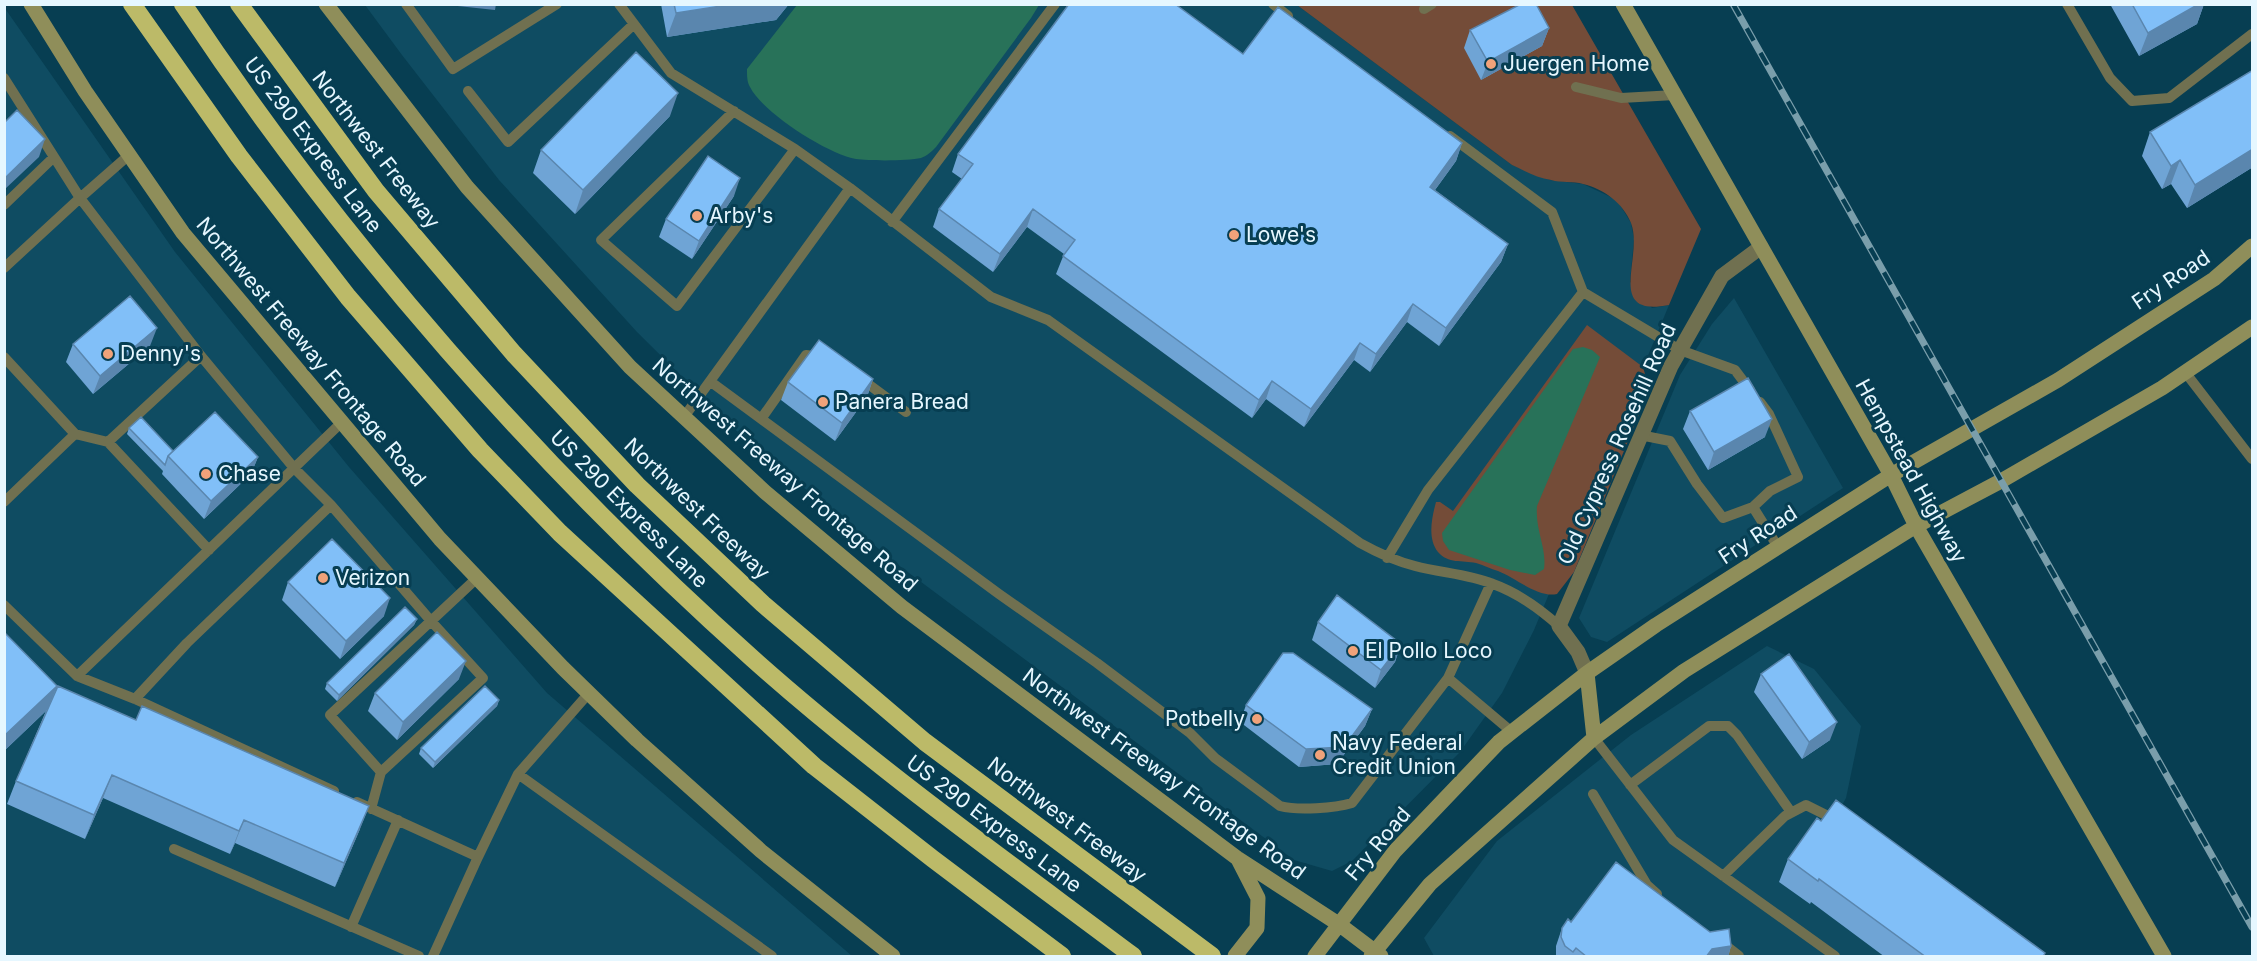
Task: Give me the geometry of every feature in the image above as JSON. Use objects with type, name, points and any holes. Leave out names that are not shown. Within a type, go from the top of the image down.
[{"type":"highway","points":[[132,4],[238,156],[348,297],[480,450],[560,533],[814,766],[933,860],[1062,957]]},
{"type":"highway","name":"US 290 Express Lane","points":[[183,4],[223,65],[321,195],[428,328],[519,430],[593,508],[754,661],[879,765],[1133,957]]},
{"type":"highway","name":"Northwest Freeway","points":[[239,4],[376,191],[514,354],[637,485],[763,604],[925,742],[1212,957]]},
{"type":"main road","name":"Northwest Freeway Frontage Road","points":[[31,4],[85,91],[183,233],[440,539],[637,741],[761,851],[893,957]]},
{"type":"main road","name":"Northwest Freeway Frontage Road","points":[[326,4],[467,187],[630,367],[765,492],[902,607],[1237,858],[1340,925],[1375,955]]},
{"type":"main road","name":"Hempstead Highway","points":[[1623,4],[1891,474],[1916,526],[2164,957]]},
{"type":"main road","name":"Fry Road","points":[[1315,957],[1395,851],[1499,742],[1587,673],[1891,474],[2058,380],[2214,279],[2253,246]]},
{"type":"main road","points":[[1375,955],[1430,884],[1594,738],[1684,671],[1916,526],[2011,476],[2162,388],[2253,327]]},
{"type":"main road","points":[[1587,673],[1594,738]]},
{"type":"main road","points":[[1235,957],[1257,928],[1258,898],[1237,858]]},
{"type":"street","name":"Old Cypress Rosehill Road","points":[[1559,626],[1680,350],[1722,276],[1761,247]]},
{"type":"street","points":[[1559,626],[1578,652],[1587,673]]},
{"type":"lane","points":[[406,4],[453,69],[557,4]]},
{"type":"lane","points":[[619,4],[671,73],[795,149],[850,188],[991,297],[1048,320],[1360,543],[1387,558],[1416,567],[1491,583],[1539,608],[1559,626]]},
{"type":"lane","points":[[892,222],[1054,4]]},
{"type":"lane","points":[[1273,4],[1301,25]]},
{"type":"lane","points":[[2067,4],[2110,78],[2132,101],[2169,98],[2253,34]]},
{"type":"lane","points":[[468,91],[508,142],[634,24]]},
{"type":"lane","points":[[6,83],[80,198],[201,356],[294,468],[330,505],[483,678],[381,772],[371,809]]},
{"type":"lane","points":[[1576,87],[1622,98],[1674,95]]},
{"type":"lane","points":[[734,111],[601,240],[677,306],[795,149]]},
{"type":"lane","points":[[1440,129],[1552,212],[1583,292],[1680,350],[1735,370],[1769,414],[1798,477],[1770,491],[1753,507],[1723,518],[1697,484],[1670,441],[1641,435]]},
{"type":"lane","points":[[4,267],[129,155]]},
{"type":"lane","points":[[4,205],[54,157]]},
{"type":"lane","points":[[684,417],[850,188]]},
{"type":"lane","points":[[1387,558],[1428,490],[1583,292]]},
{"type":"lane","points":[[108,442],[201,356]]},
{"type":"lane","points":[[761,419],[806,356],[831,357]]},
{"type":"lane","points":[[4,357],[75,434],[108,442],[209,550]]},
{"type":"lane","points":[[850,371],[906,412]]},
{"type":"lane","points":[[2185,372],[2253,459]]},
{"type":"lane","points":[[711,381],[983,582],[1132,688],[1190,732],[1215,758],[1281,806],[1300,808],[1343,806],[1352,802],[1448,678],[1491,583]]},
{"type":"lane","points":[[77,676],[341,423]]},
{"type":"lane","points":[[4,502],[75,434]]},
{"type":"lane","points":[[135,699],[187,643],[330,505]]},
{"type":"lane","points":[[1753,507],[1778,547]]},
{"type":"lane","points":[[381,772],[330,715],[477,578]]},
{"type":"lane","points":[[4,605],[77,676],[135,699],[339,794]]},
{"type":"lane","points":[[1448,678],[1512,732]]},
{"type":"lane","points":[[433,957],[518,774],[589,693]]},
{"type":"lane","points":[[1630,785],[1709,726],[1728,726],[1737,735],[1791,812]]},
{"type":"lane","points":[[1594,738],[1673,840],[1835,957]]},
{"type":"lane","points":[[518,774],[772,957]]},
{"type":"lane","points":[[1593,794],[1647,885],[1665,900]]},
{"type":"lane","points":[[350,799],[478,857]]},
{"type":"lane","points":[[1724,876],[1785,816],[1806,805],[1844,825]]},
{"type":"lane","points":[[351,927],[398,820]]},
{"type":"lane","points":[[174,849],[419,957]]},
{"type":"lane","points":[[1712,935],[1739,957]]},
{"type":"shaded area","points":[[365,5],[1297,5],[1512,165],[1550,180],[1583,184],[1617,200],[1631,223],[1634,239],[1630,282],[1652,308],[1669,305],[1534,630],[1502,693],[1460,752],[1352,861],[1332,871],[1294,860],[901,567],[748,442],[637,332],[499,180]]},
{"type":"shaded area","points":[[797,5],[1039,5],[936,147],[921,158],[870,160],[844,156],[797,131],[768,109],[750,87],[747,69]]},
{"type":"shaded area","points":[[1297,5],[1572,5],[1701,229],[1669,305],[1649,307],[1637,302],[1632,294],[1630,282],[1634,237],[1628,216],[1612,198],[1591,186],[1546,179],[1512,165]]},
{"type":"shaded area","points":[[4,7],[175,252],[349,467],[547,693],[852,956],[5,956]]},
{"type":"shaded area","points":[[1734,298],[1843,488],[1607,642],[1591,637],[1579,618],[1680,375],[1712,324]]},
{"type":"shaded area","points":[[1587,325],[1643,367],[1647,381],[1645,400],[1574,572],[1557,594],[1550,594],[1542,593],[1505,574],[1476,563],[1451,560],[1442,556],[1431,534],[1436,502],[1440,502],[1453,511]]},
{"type":"shaded area","points":[[1583,347],[1592,350],[1600,357],[1537,506],[1544,569],[1535,575],[1510,570],[1449,550],[1443,541],[1442,533],[1573,349]]},
{"type":"shaded area","points":[[1767,646],[1814,669],[1861,726],[1846,798],[1841,807],[2042,956],[1434,956],[1424,938],[1497,841],[1631,735]]},
{"type":"building","points":[[674,4],[734,4],[676,13]]},
{"type":"building","points":[[1069,4],[1175,4],[1243,54],[1278,7],[1462,143],[1430,187],[1508,244],[1446,328],[1413,304],[1376,354],[1360,343],[1311,409],[1272,381],[1259,400],[1063,256],[1075,240],[1033,209],[1000,254],[939,209],[973,164],[958,154]]},
{"type":"building","points":[[1521,4],[1536,4],[1549,28],[1488,62],[1470,30]]},
{"type":"building","points":[[2132,4],[2199,4],[2148,33]]},
{"type":"building","points":[[636,52],[678,93],[583,190],[541,150]]},
{"type":"building","points":[[2253,70],[2253,149],[2195,185],[2180,160],[2171,166],[2150,132]]},
{"type":"building","points":[[17,110],[45,139],[4,179],[4,123]]},
{"type":"building","name":"Arby's","points":[[708,156],[740,178],[699,241],[666,219]]},
{"type":"building","name":"Denny's","points":[[130,296],[157,328],[100,376],[73,344]]},
{"type":"building","points":[[819,340],[873,379],[842,423],[788,382]]},
{"type":"building","points":[[1748,378],[1772,419],[1714,452],[1690,411]]},
{"type":"building","name":"Chase","points":[[215,412],[258,457],[211,501],[168,456]]},
{"type":"building","points":[[141,417],[173,451],[168,456],[165,465],[129,428]]},
{"type":"building","points":[[332,539],[390,598],[346,641],[288,582]]},
{"type":"building","points":[[1337,595],[1401,644],[1381,670],[1318,622]]},
{"type":"building","points":[[405,607],[417,619],[339,695],[327,683]]},
{"type":"building","points":[[4,632],[57,686],[4,736]]},
{"type":"building","points":[[437,632],[466,661],[403,722],[375,693]]},
{"type":"building","points":[[1283,653],[1293,653],[1372,709],[1344,747],[1306,749],[1246,705]]},
{"type":"building","points":[[1789,654],[1837,722],[1809,742],[1761,674]]},
{"type":"building","points":[[58,686],[136,720],[142,706],[369,806],[344,863],[244,820],[239,831],[112,775],[94,815],[16,781]]},
{"type":"building","points":[[485,686],[499,700],[435,762],[421,748]]},
{"type":"building","points":[[1836,800],[2045,953],[2043,957],[1926,957],[1788,859],[1817,818],[1821,821]]},
{"type":"building","points":[[1616,862],[1710,932],[1729,929],[1731,946],[1712,949],[1706,957],[1587,957],[1576,948],[1573,952],[1565,946],[1561,937],[1562,928],[1568,919],[1571,922]]},
{"type":"railway","points":[[1733,4],[2252,927]]},
{"type":"place","name":"Juergen Home","points":[[1491,64]]},
{"type":"place","name":"Arby's","points":[[697,216]]},
{"type":"place","name":"Lowe's","points":[[1234,235]]},
{"type":"place","name":"Denny's","points":[[108,354]]},
{"type":"place","name":"Panera Bread","points":[[823,402]]},
{"type":"place","name":"Chase","points":[[206,474]]},
{"type":"place","name":"Verizon","points":[[323,578]]},
{"type":"place","name":"El Pollo Loco","points":[[1353,651]]},
{"type":"place","name":"Potbelly","points":[[1257,719]]},
{"type":"place","name":"Navy Federal Credit Union","points":[[1320,755]]}]
